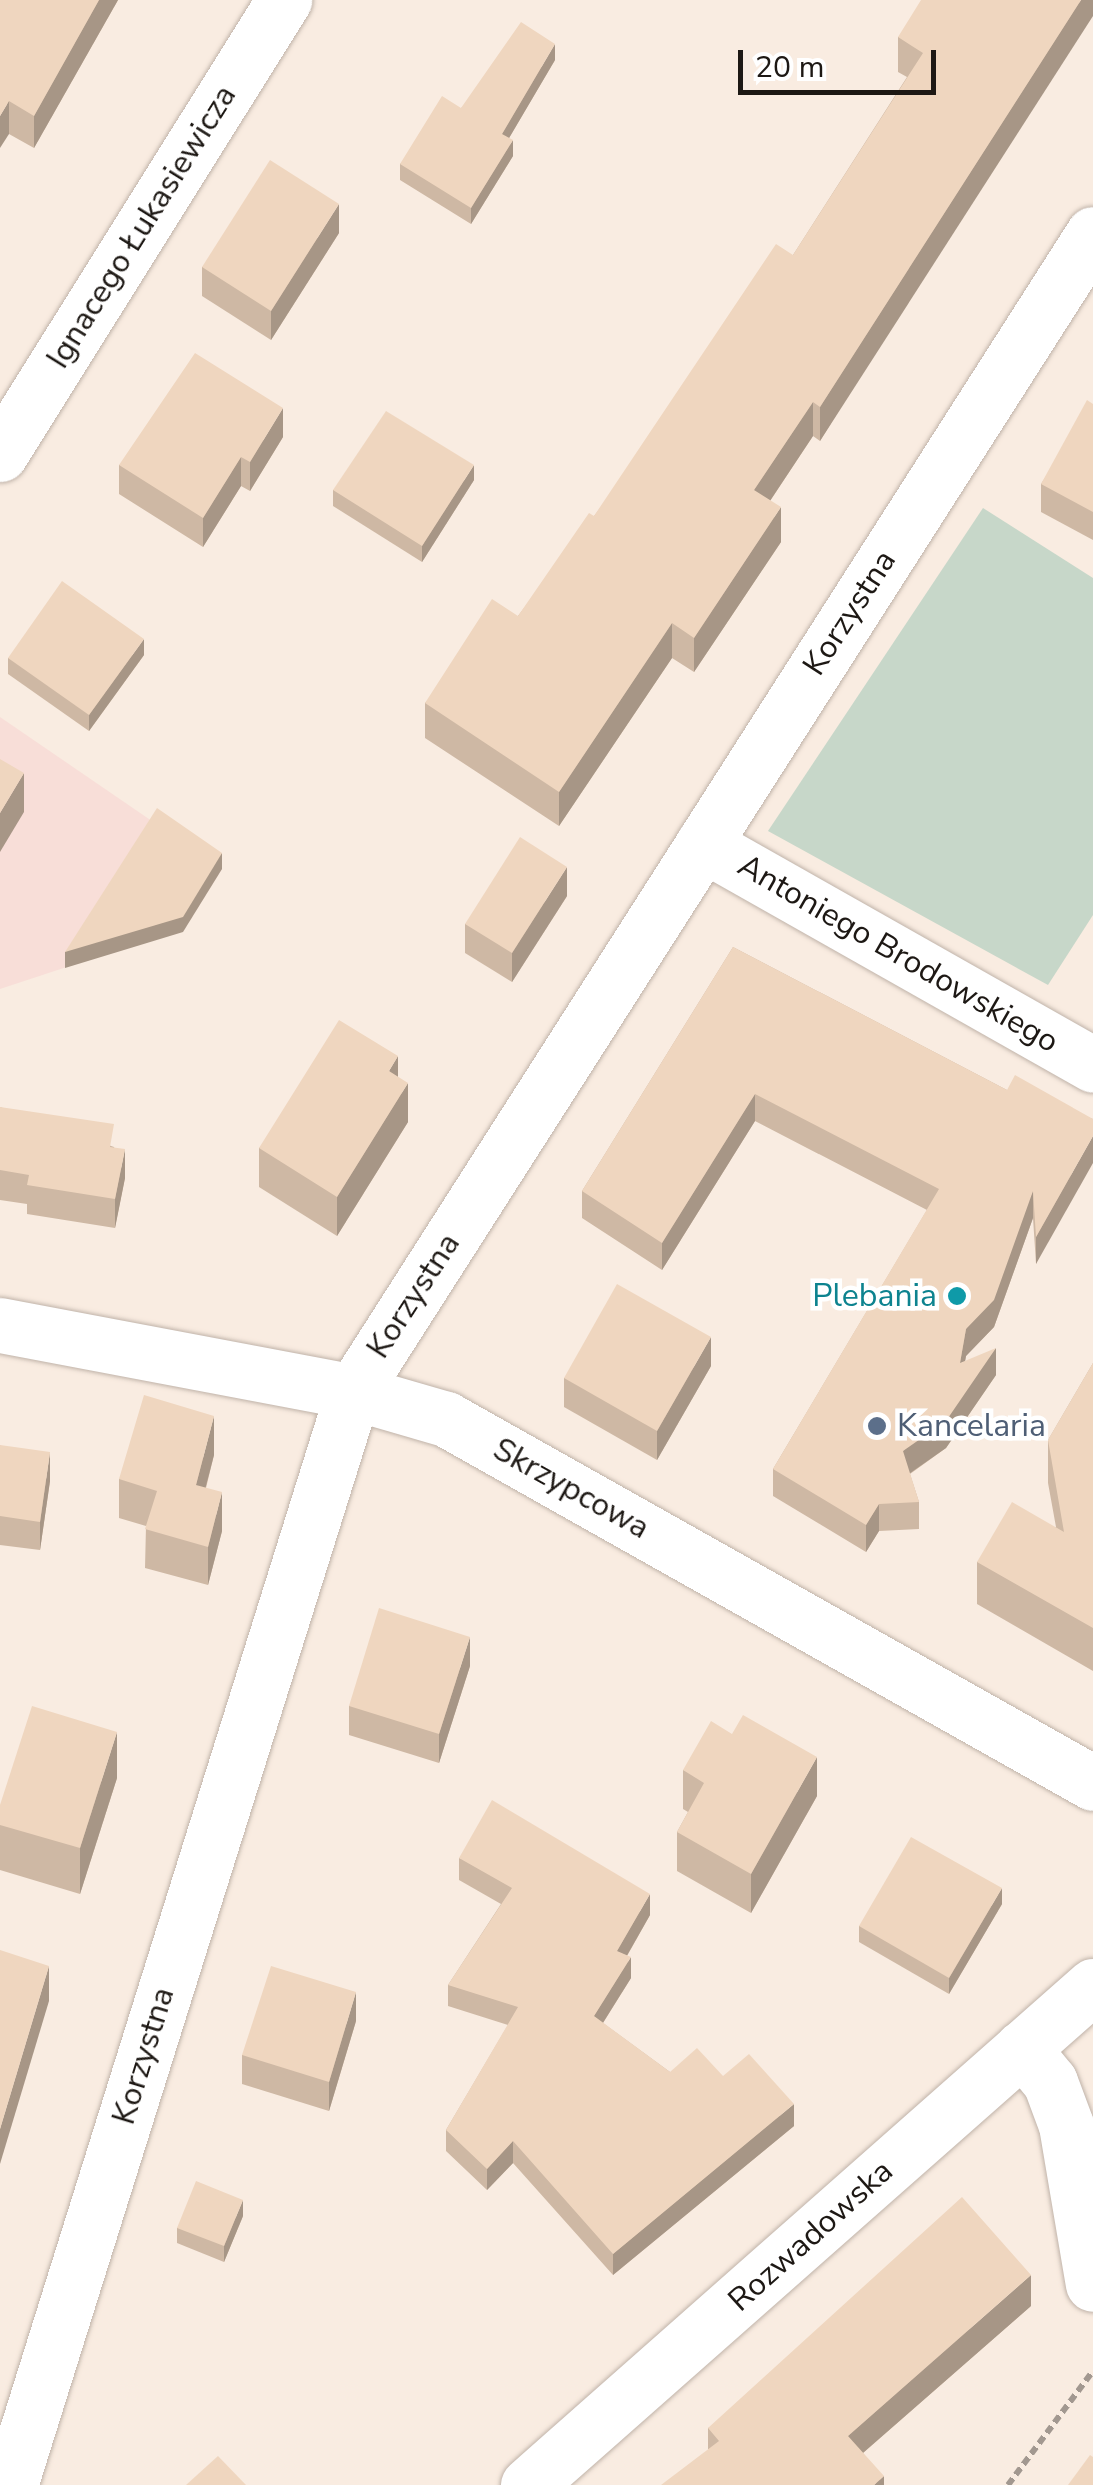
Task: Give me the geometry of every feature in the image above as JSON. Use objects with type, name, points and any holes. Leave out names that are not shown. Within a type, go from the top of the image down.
[{"type":"street","name":"Ignacego Łukasiewicza","points":[[0,454],[284,0]]},
{"type":"street","name":"Korzystna","points":[[10,2485],[352,1392],[703,844],[1078,290],[1093,234]]},
{"type":"street","name":"Antoniego Brodowskiego","points":[[703,844],[1093,1065]]},
{"type":"street","name":"Skrzypcowa","points":[[0,1325],[352,1392],[446,1419],[1093,1783]]},
{"type":"street","name":"Rozwadowska","points":[[528,2485],[1093,1986]]},
{"type":"street","points":[[1022,2048],[1050,2082],[1066,2125],[1093,2284]]},
{"type":"path","points":[[1008,2485],[1093,2371]]},
{"type":"shaded area","points":[[0,717],[222,869],[185,928],[0,989]]},
{"type":"green space","points":[[983,508],[1093,578],[1093,915],[1048,985],[768,831]]},
{"type":"building","points":[[0,0],[99,0],[34,116],[9,101],[0,116]]},
{"type":"building","points":[[921,0],[1081,0],[820,407],[813,402],[754,490],[781,507],[694,638],[672,623],[559,792],[425,703],[492,599],[518,616],[589,513],[594,516],[776,244],[793,255],[923,53],[898,37]]},
{"type":"building","points":[[521,22],[555,44],[502,134],[513,140],[471,208],[400,164],[442,96],[461,108]]},
{"type":"building","points":[[270,160],[339,204],[271,311],[202,267]]},
{"type":"building","points":[[195,353],[283,408],[250,462],[241,457],[203,518],[119,465]]},
{"type":"building","points":[[1087,400],[1093,404],[1093,512],[1041,484]]},
{"type":"building","points":[[386,411],[474,465],[422,546],[333,490]]},
{"type":"building","points":[[62,581],[144,639],[89,715],[8,658]]},
{"type":"building","points":[[0,759],[24,773],[0,813]]},
{"type":"building","points":[[157,808],[222,853],[183,917],[65,952]]},
{"type":"building","points":[[520,837],[567,867],[512,953],[465,924]]},
{"type":"building","points":[[733,947],[1007,1090],[1015,1075],[1093,1119],[1093,1136],[1036,1237],[1033,1191],[994,1300],[966,1329],[960,1363],[996,1348],[946,1421],[903,1451],[919,1502],[879,1504],[866,1525],[773,1469],[939,1189],[755,1094],[662,1243],[582,1191]]},
{"type":"building","points":[[339,1020],[398,1056],[389,1071],[408,1083],[337,1197],[259,1148]]},
{"type":"building","points":[[0,1107],[114,1124],[110,1147],[125,1149],[115,1199],[27,1185],[29,1175],[0,1170]]},
{"type":"building","points":[[617,1284],[711,1337],[657,1431],[564,1378]]},
{"type":"building","points":[[1093,1363],[1093,1628],[977,1562],[1012,1502],[1064,1532],[1048,1440]]},
{"type":"building","points":[[144,1395],[214,1416],[196,1485],[222,1492],[208,1547],[145,1529],[157,1491],[119,1479]]},
{"type":"building","points":[[0,1445],[50,1452],[40,1522],[0,1516]]},
{"type":"building","points":[[379,1608],[470,1637],[439,1734],[349,1706]]},
{"type":"building","points":[[32,1706],[117,1732],[80,1848],[0,1825],[0,1805]]},
{"type":"building","points":[[743,1715],[817,1757],[751,1874],[677,1832],[704,1783],[683,1770],[711,1721],[732,1734]]},
{"type":"building","points":[[492,1800],[650,1894],[617,1951],[631,1957],[594,2016],[670,2072],[697,2048],[723,2076],[749,2054],[794,2104],[613,2254],[513,2141],[487,2169],[446,2130],[518,2007],[448,1985],[512,1888],[459,1858]]},
{"type":"building","points":[[911,1837],[1002,1888],[949,1978],[859,1926]]},
{"type":"building","points":[[0,1950],[49,1966],[0,2129]]},
{"type":"building","points":[[271,1966],[356,1992],[329,2082],[242,2055]]},
{"type":"building","points":[[196,2181],[243,2200],[224,2246],[177,2228]]},
{"type":"building","points":[[962,2197],[1031,2275],[848,2436],[884,2476],[874,2485],[661,2485],[719,2441],[708,2428]]},
{"type":"building","points":[[1090,2455],[1093,2485],[1068,2485]]},
{"type":"building","points":[[218,2456],[246,2485],[186,2485]]},
{"type":"place","name":"Plebania","points":[[957,1296]]},
{"type":"place","name":"Kancelaria","points":[[877,1426]]}]
